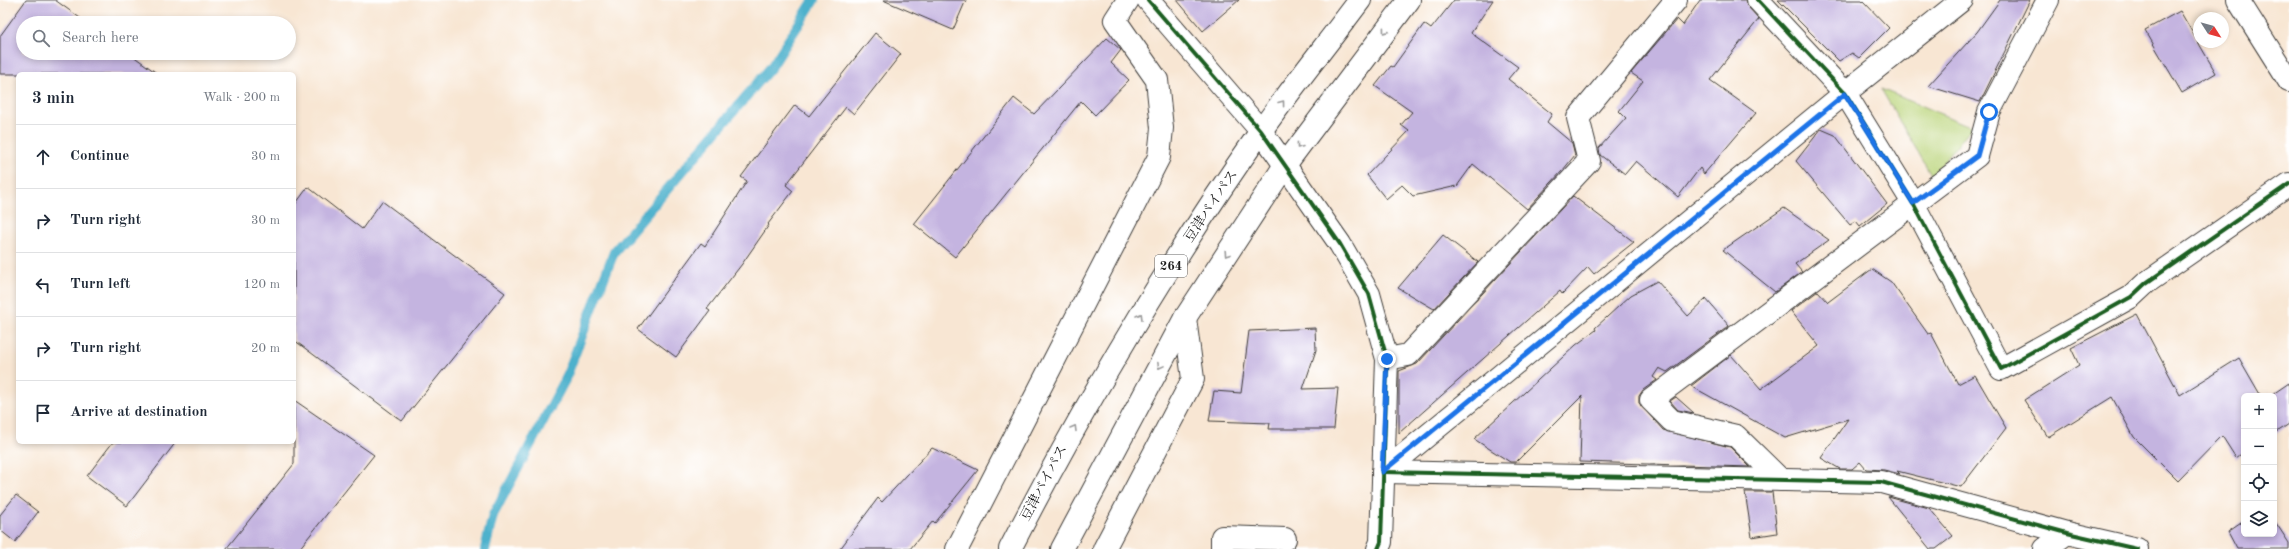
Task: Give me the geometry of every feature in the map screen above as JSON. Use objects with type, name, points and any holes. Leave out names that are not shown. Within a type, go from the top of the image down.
[{"type":"main road","points":[[957,549],[1159,157],[1162,128],[1157,80],[1115,20],[1128,0]]},
{"type":"main road","points":[[1148,0],[1261,131],[1340,244],[1369,294],[1387,359],[1380,542],[1378,549]]},
{"type":"main road","name":"豆津バイパス","points":[[1010,549],[1060,452],[1159,284],[1261,131],[1360,0]]},
{"type":"main road","name":"264","points":[[1062,549],[1186,318],[1285,165],[1409,0]]},
{"type":"main road","points":[[1387,359],[1408,355],[1589,161],[1578,118],[1676,0]]},
{"type":"main road","points":[[1758,0],[1845,94],[1913,203],[2001,369],[2131,297],[2146,282],[2289,184]]},
{"type":"main road","points":[[1382,472],[1962,0]]},
{"type":"main road","points":[[1781,480],[1736,436],[1672,421],[1651,400],[1977,156],[1989,112],[2048,0]]},
{"type":"main road","points":[[2238,0],[2289,81]]},
{"type":"main road","points":[[1104,549],[1192,379],[1186,318]]},
{"type":"main road","points":[[1382,472],[1881,482],[2067,533],[2137,549]]},
{"type":"main road","points":[[2045,549],[2067,533]]},
{"type":"main road","points":[[1222,549],[1222,537],[1285,539]]},
{"type":"green space","points":[[1881,89],[1972,127],[1932,176]]},
{"type":"building","points":[[26,0],[55,0],[77,16],[16,16],[16,60],[139,60],[155,72],[16,72],[16,74],[0,74],[0,36]]},
{"type":"building","points":[[883,0],[966,0],[953,30]]},
{"type":"building","points":[[1177,0],[1239,0],[1203,31]]},
{"type":"building","points":[[1454,0],[1493,0],[1471,33],[1518,67],[1508,79],[1552,114],[1547,122],[1572,143],[1575,155],[1527,209],[1473,164],[1457,186],[1413,196],[1402,185],[1386,199],[1367,175],[1409,131],[1401,125],[1412,112],[1375,86],[1391,66],[1393,67],[1424,24],[1431,29]]},
{"type":"building","points":[[1700,0],[1746,0],[1749,8],[1759,19],[1710,80],[1756,113],[1704,174],[1700,168],[1678,197],[1636,161],[1625,174],[1600,155],[1599,148],[1626,118],[1619,111],[1643,81],[1631,73],[1677,19],[1683,25]]},
{"type":"building","points":[[1778,0],[1862,0],[1889,28],[1859,58],[1852,53],[1839,61]]},
{"type":"building","points":[[2000,0],[2030,0],[1980,102],[1928,86],[1977,32]]},
{"type":"building","points":[[2180,11],[2193,33],[2193,48],[2201,48],[2216,73],[2182,93],[2145,30]]},
{"type":"building","points":[[875,33],[901,54],[854,114],[846,107],[786,185],[793,191],[768,224],[769,225],[742,264],[707,309],[710,311],[676,357],[638,329],[701,243],[705,246],[747,181],[741,177],[795,105],[809,116]]},
{"type":"building","points":[[1107,38],[1121,50],[1111,63],[1129,80],[1095,115],[1081,101],[955,257],[914,224],[1014,98],[1034,114]]},
{"type":"building","points":[[1821,129],[1835,135],[1887,204],[1860,226],[1856,221],[1850,225],[1796,161]]},
{"type":"building","points":[[308,187],[362,229],[382,201],[505,293],[402,421],[296,342],[296,203]]},
{"type":"building","points":[[1573,196],[1634,242],[1594,274],[1588,267],[1562,294],[1560,291],[1399,433],[1399,371],[1417,364]]},
{"type":"building","points":[[1784,208],[1829,240],[1795,264],[1802,272],[1775,292],[1723,250]]},
{"type":"building","points":[[1443,235],[1478,262],[1434,309],[1398,288]]},
{"type":"building","points":[[1872,269],[1891,282],[1928,334],[1931,333],[1958,384],[1975,375],[2006,428],[1961,487],[1897,471],[1900,474],[1884,470],[1866,469],[1860,462],[1852,469],[1840,469],[1821,458],[1848,419],[1785,438],[1691,386],[1731,355],[1761,389],[1819,346],[1791,311],[1818,291],[1828,302]]},
{"type":"building","points":[[1657,281],[1688,316],[1706,299],[1729,326],[1667,372],[1659,368],[1653,377],[1657,380],[1643,390],[1639,396],[1639,403],[1663,430],[1730,447],[1750,467],[1580,462],[1582,396],[1516,462],[1510,462],[1474,439],[1576,345],[1596,330],[1595,328],[1631,295]]},
{"type":"building","points":[[2137,314],[2180,395],[2239,358],[2259,393],[2241,393],[2241,454],[2236,458],[2222,436],[2178,481],[2134,437],[2112,397],[2048,437],[2024,400],[2079,365],[2071,348]]},
{"type":"building","points":[[1315,328],[1316,350],[1303,389],[1338,388],[1334,429],[1269,429],[1270,423],[1209,421],[1214,391],[1241,393],[1249,331]]},
{"type":"building","points":[[2289,383],[2289,424],[2277,432],[2277,393],[2274,393]]},
{"type":"building","points":[[1676,397],[1694,413],[1678,410],[1670,401]]},
{"type":"building","points":[[296,401],[374,455],[299,549],[226,549],[294,464],[294,444],[296,444]]},
{"type":"building","points":[[111,444],[174,444],[127,506],[87,476]]},
{"type":"building","points":[[932,448],[978,470],[935,523],[933,521],[910,549],[840,549],[878,498],[882,502]]},
{"type":"building","points":[[1745,492],[1772,492],[1777,533],[1752,537]]},
{"type":"building","points":[[16,495],[38,512],[15,542],[0,530],[0,515]]},
{"type":"building","points":[[1888,497],[1929,508],[1953,536],[1936,549],[1930,549]]},
{"type":"building","points":[[2241,523],[2241,537],[2277,537],[2277,525],[2289,543],[2289,549],[2237,549],[2228,532]]},
{"type":"waterway","points":[[485,549],[493,515],[565,380],[614,252],[772,66],[814,0]]},
{"type":"cycle path","points":[[1148,0],[1261,131],[1340,244],[1369,294],[1387,359],[1381,542],[1378,549]]},
{"type":"cycle path","points":[[1758,0],[1845,93],[1913,203],[2001,369],[2131,297],[2146,283],[2289,184]]},
{"type":"cycle path","points":[[1383,472],[1881,482],[2067,533],[2137,549]]},
{"type":"route","points":[[1387,359],[1382,472],[1845,94],[1913,203],[1977,156],[1989,112]]}]
